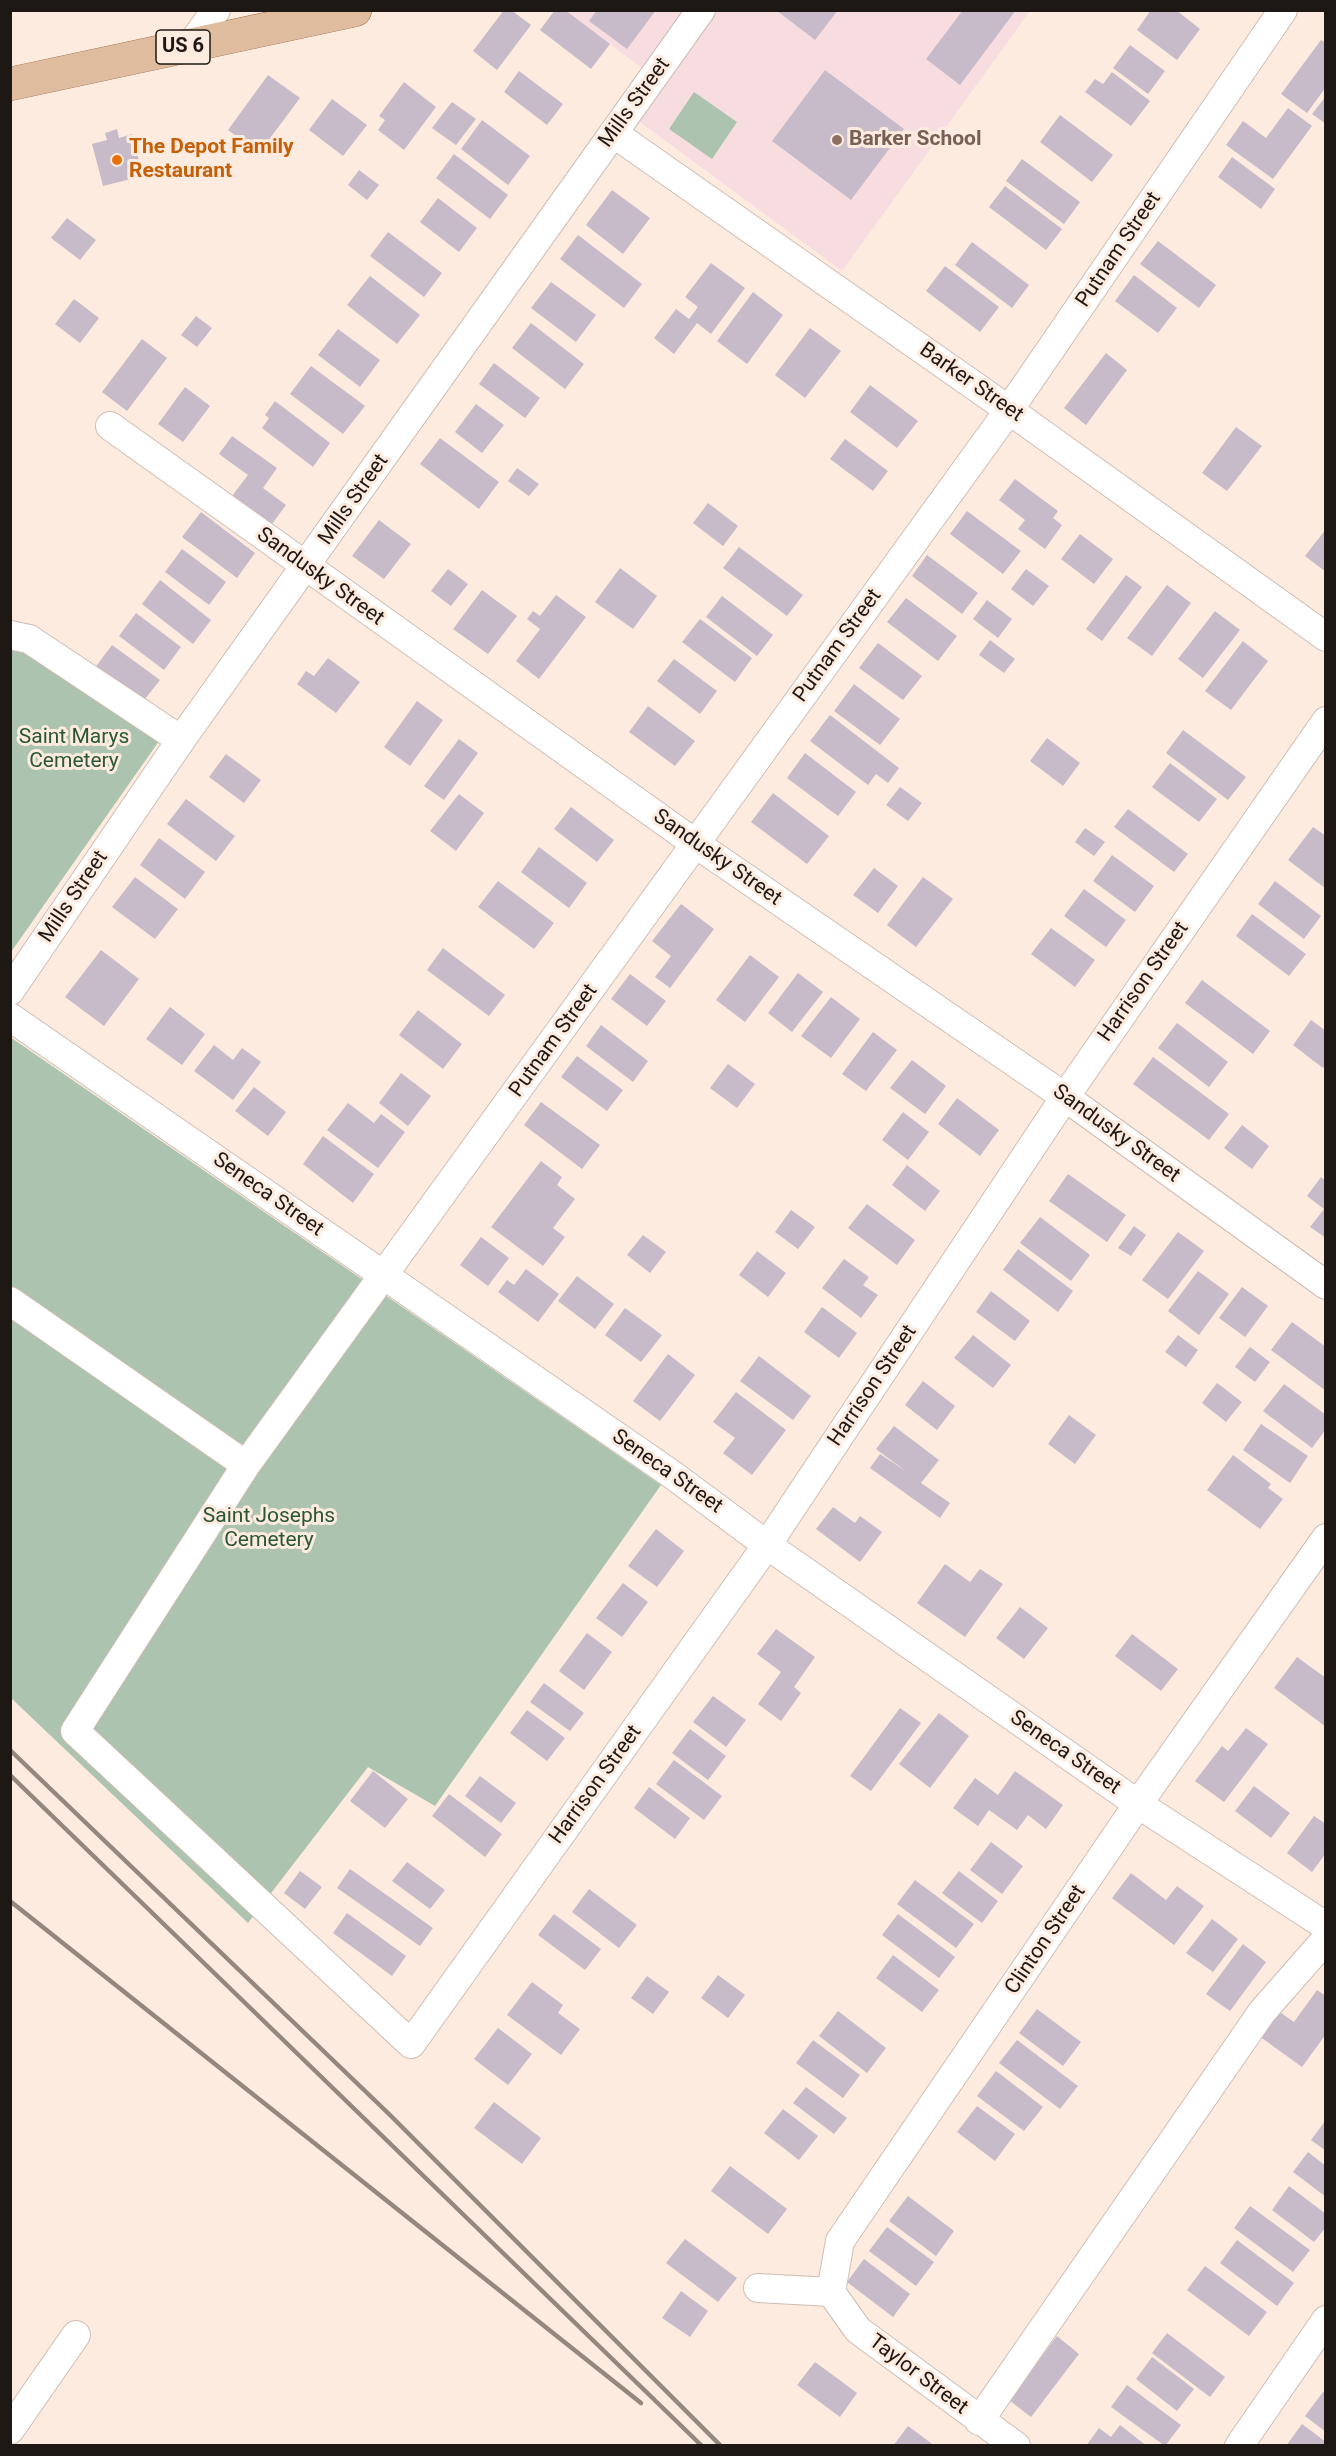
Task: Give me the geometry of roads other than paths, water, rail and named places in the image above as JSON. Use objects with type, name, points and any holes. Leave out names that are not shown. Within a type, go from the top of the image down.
[{"type":"main road","name":"US 6","points":[[10,84],[355,10]]},
{"type":"street","points":[[191,45],[216,10]]},
{"type":"street","name":"Mills Street","points":[[10,991],[181,740],[701,10]]},
{"type":"street","name":"Putnam Street","points":[[411,2044],[75,1731],[246,1466],[1009,410],[1283,10]]},
{"type":"street","name":"Barker Street","points":[[613,133],[1009,410],[1326,637]]},
{"type":"street","name":"Sandusky Street","points":[[110,426],[696,844],[1065,1096],[1326,1285]]},
{"type":"street","points":[[10,635],[29,639],[181,740]]},
{"type":"street","name":"Harrison Street","points":[[411,2044],[768,1545],[1065,1096],[1326,721]]},
{"type":"street","name":"Seneca Street","points":[[10,1017],[670,1473],[768,1545],[1138,1804],[1326,1926]]},
{"type":"street","points":[[10,1301],[246,1466]]},
{"type":"street","name":"Clinton Street","points":[[831,2292],[840,2241],[1138,1804],[1326,1538]]},
{"type":"street","points":[[979,2421],[1262,2012],[1326,1939]]},
{"type":"street","points":[[758,2288],[831,2292]]},
{"type":"street","name":"Taylor Street","points":[[831,2292],[858,2330],[979,2421],[1016,2445]]},
{"type":"street","points":[[1239,2445],[1326,2320]]},
{"type":"street","points":[[10,2430],[76,2335]]},
{"type":"railway","points":[[10,1750],[389,2114],[721,2446]]},
{"type":"railway","points":[[10,1775],[702,2446]]},
{"type":"railway","points":[[10,1901],[641,2403]]},
{"type":"place","name":"Barker School","points":[[837,140]]},
{"type":"place","name":"The Depot Family Restaurant","points":[[117,160]]},
{"type":"park label","name":"Saint Marys Cemetery","points":[[74,750]]},
{"type":"park label","name":"Saint Josephs Cemetery","points":[[269,1529]]}]
